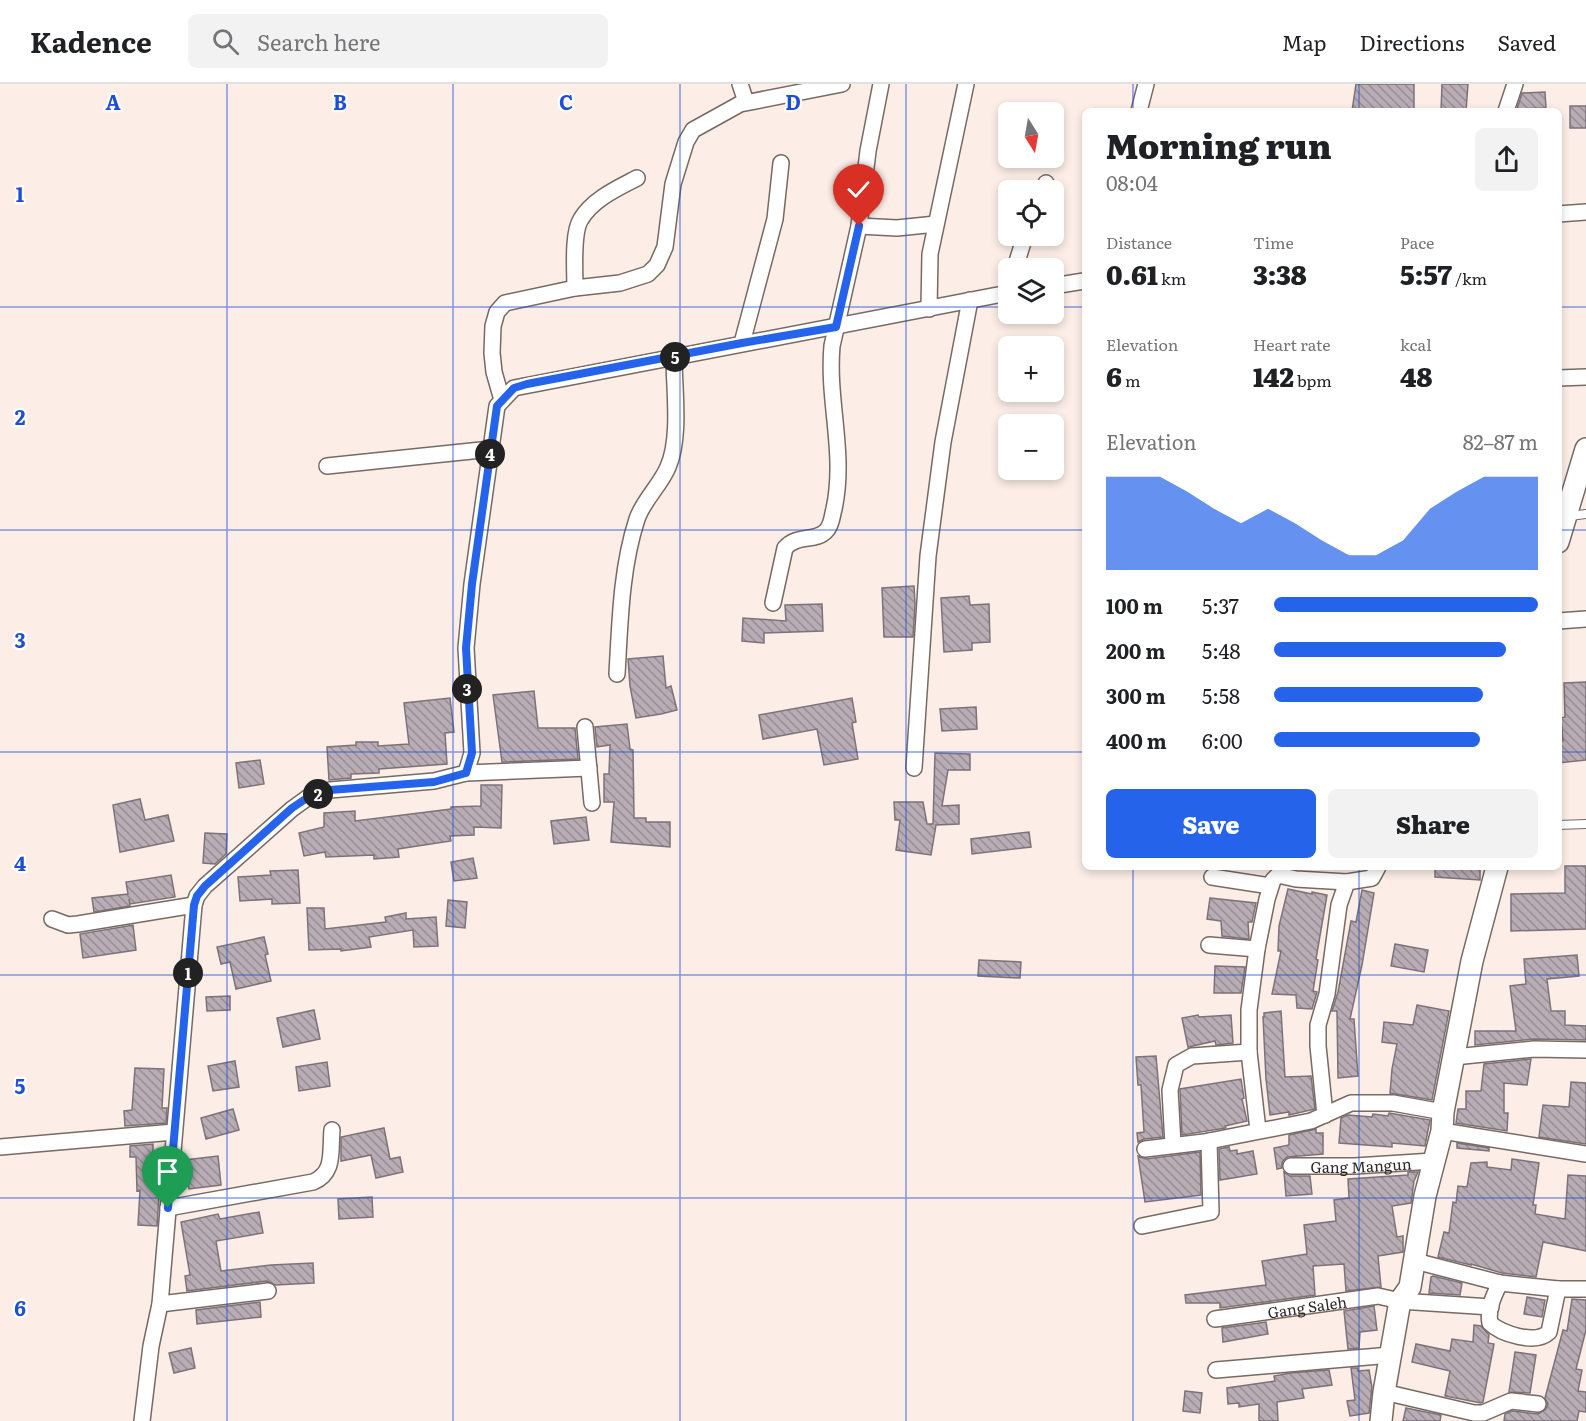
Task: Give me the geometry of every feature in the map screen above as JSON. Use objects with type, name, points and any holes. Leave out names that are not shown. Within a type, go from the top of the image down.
[{"type":"street","points":[[740,84],[746,102]]},
{"type":"street","points":[[502,400],[494,372],[492,353],[493,326],[497,312],[505,303],[575,288],[620,283],[648,274],[657,265],[665,247],[673,184],[686,142],[693,130],[726,110],[746,102],[798,88],[842,84]]},
{"type":"street","points":[[773,603],[785,548],[790,541],[819,535],[826,532],[830,525],[839,475],[830,366],[836,327],[859,226],[868,151],[881,84]]},
{"type":"street","points":[[928,309],[928,274],[936,224],[966,84]]},
{"type":"street","points":[[1140,108],[1146,84]]},
{"type":"street","points":[[1507,108],[1515,84]]},
{"type":"street","points":[[742,343],[775,219],[781,163]]},
{"type":"street","points":[[575,288],[575,247],[579,220],[597,201],[637,178]]},
{"type":"street","points":[[1562,214],[1586,212]]},
{"type":"street","points":[[859,226],[897,228],[936,224]]},
{"type":"street","points":[[1064,284],[1082,281]]},
{"type":"street","points":[[466,773],[472,753],[466,648],[472,584],[497,406],[514,388],[998,295]]},
{"type":"street","points":[[914,768],[928,556],[943,442],[970,300]]},
{"type":"street","points":[[617,674],[621,606],[628,554],[638,517],[648,495],[668,468],[672,451],[675,427],[674,357]]},
{"type":"street","points":[[1562,378],[1586,377]]},
{"type":"street","points":[[327,466],[490,449]]},
{"type":"street","points":[[1562,536],[1576,515],[1586,449]]},
{"type":"street","points":[[1562,621],[1586,619]]},
{"type":"street","points":[[585,727],[592,803]]},
{"type":"street","points":[[141,1421],[147,1394],[151,1346],[160,1304],[194,905],[197,896],[205,886],[292,808],[310,796],[330,790],[434,782],[466,773],[589,768]]},
{"type":"street","points":[[1258,1130],[1249,1052],[1249,1010],[1257,949],[1270,886],[1278,875],[1289,872],[1347,882],[1372,879],[1376,870]]},
{"type":"street","points":[[1382,1421],[1384,1392],[1400,1301],[1410,1287],[1423,1206],[1443,1121],[1472,961],[1496,870]]},
{"type":"street","points":[[1212,877],[1270,886]]},
{"type":"street","points":[[1325,1115],[1318,1025],[1328,994],[1339,905],[1347,882]]},
{"type":"street","points":[[52,919],[68,925],[194,905]]},
{"type":"street","points":[[1209,945],[1257,949]]},
{"type":"street","points":[[1454,1057],[1534,1049],[1586,1050]]},
{"type":"street","points":[[1173,1145],[1170,1090],[1176,1065],[1192,1056],[1249,1052]]},
{"type":"street","points":[[1145,1149],[1209,1141],[1311,1120],[1351,1103],[1375,1102],[1393,1103],[1443,1121],[1586,1154]]},
{"type":"street","points":[[168,1208],[313,1182],[323,1178],[328,1171],[332,1130]]},
{"type":"street","points":[[0,1147],[174,1131]]},
{"type":"street","points":[[1142,1226],[1211,1212],[1209,1141]]},
{"type":"street","name":"Gang Mangun","points":[[1291,1166],[1355,1166],[1433,1161]]},
{"type":"street","points":[[1415,1261],[1500,1283],[1558,1289],[1586,1289]]},
{"type":"street","points":[[1500,1283],[1489,1319],[1494,1327],[1508,1334],[1527,1337],[1542,1337],[1549,1332],[1558,1289]]},
{"type":"street","points":[[160,1304],[268,1291]]},
{"type":"street","name":"Gang Saleh","points":[[1215,1319],[1378,1296],[1400,1301],[1491,1307]]},
{"type":"street","points":[[1216,1370],[1391,1355]]},
{"type":"street","points":[[1384,1392],[1474,1413],[1483,1413],[1511,1401],[1538,1404]]},
{"type":"lane","points":[[1562,825],[1586,824]]},
{"type":"building","points":[[1356,84],[1414,84],[1414,108],[1352,108]]},
{"type":"building","points":[[1442,84],[1468,84],[1466,108],[1441,108]]},
{"type":"building","points":[[1545,92],[1546,108],[1517,108],[1522,93]]},
{"type":"building","points":[[1570,106],[1586,106],[1586,128],[1570,128]]},
{"type":"building","points":[[914,586],[913,637],[884,637],[882,588]]},
{"type":"building","points":[[969,596],[970,605],[989,604],[990,642],[972,643],[972,650],[944,652],[941,598]]},
{"type":"building","points":[[822,604],[823,631],[764,633],[764,643],[742,641],[743,618],[786,621],[785,605]]},
{"type":"building","points":[[663,656],[666,688],[671,686],[677,710],[636,718],[628,659]]},
{"type":"building","points":[[1586,682],[1586,760],[1562,763],[1562,718],[1565,717],[1564,683]]},
{"type":"building","points":[[534,691],[538,728],[575,728],[578,759],[502,762],[493,695]]},
{"type":"building","points":[[450,698],[454,732],[445,733],[447,764],[379,769],[379,773],[351,774],[351,778],[329,780],[327,747],[356,745],[356,742],[378,742],[378,746],[409,744],[404,703]]},
{"type":"building","points":[[852,698],[856,722],[852,723],[858,759],[824,765],[817,729],[763,739],[759,715]]},
{"type":"building","points":[[976,707],[977,729],[942,731],[940,709]]},
{"type":"building","points":[[627,724],[630,749],[633,750],[634,818],[646,818],[646,822],[670,822],[670,847],[611,842],[614,802],[604,802],[604,774],[609,774],[610,745],[597,747],[595,727]]},
{"type":"building","points":[[935,753],[970,754],[970,770],[948,770],[942,806],[959,805],[959,824],[936,825],[931,855],[896,850],[900,820],[895,820],[894,802],[923,802],[927,824],[933,824]]},
{"type":"building","points":[[260,760],[264,784],[239,788],[236,763]]},
{"type":"building","points":[[481,785],[502,785],[501,828],[474,827],[474,835],[450,836],[451,841],[398,849],[399,857],[374,859],[374,855],[326,857],[325,852],[304,856],[299,833],[324,827],[324,813],[355,811],[355,821],[451,809],[451,807],[481,806]]},
{"type":"building","points":[[140,799],[145,820],[168,815],[174,841],[120,852],[113,805]]},
{"type":"building","points":[[586,817],[589,840],[554,844],[551,821]]},
{"type":"building","points":[[1029,832],[1031,847],[972,854],[971,839]]},
{"type":"building","points":[[205,833],[227,834],[226,854],[215,864],[203,863]]},
{"type":"building","points":[[473,858],[477,878],[454,881],[451,862]]},
{"type":"building","points":[[1565,866],[1586,866],[1586,929],[1511,931],[1511,894],[1565,893]]},
{"type":"building","points":[[298,870],[300,903],[272,904],[272,899],[240,901],[238,877],[271,875],[270,871]]},
{"type":"building","points":[[1435,870],[1480,870],[1480,880],[1435,877]]},
{"type":"building","points":[[171,875],[175,897],[130,904],[129,899],[130,906],[94,912],[92,898],[128,894],[126,882]]},
{"type":"building","points":[[1288,889],[1327,895],[1316,959],[1318,960],[1313,991],[1317,992],[1312,1009],[1297,1008],[1296,995],[1272,994],[1281,951],[1278,951],[1279,926]]},
{"type":"building","points":[[1362,890],[1374,893],[1350,1019],[1354,1019],[1358,1076],[1338,1078],[1337,1011],[1332,1011],[1338,992],[1351,921],[1356,922]]},
{"type":"building","points":[[1210,898],[1256,903],[1252,922],[1248,922],[1249,939],[1222,936],[1221,921],[1207,919]]},
{"type":"building","points":[[448,900],[467,902],[465,928],[446,926]]},
{"type":"building","points":[[307,908],[324,908],[325,929],[386,922],[385,917],[406,913],[406,919],[436,917],[438,946],[414,947],[413,930],[369,937],[371,947],[341,951],[341,949],[309,950]]},
{"type":"building","points":[[133,925],[136,950],[83,958],[80,934]]},
{"type":"building","points":[[264,937],[268,954],[265,955],[271,981],[236,989],[230,962],[221,964],[217,947]]},
{"type":"building","points":[[1395,944],[1428,950],[1424,972],[1391,966]]},
{"type":"building","points":[[1577,955],[1579,976],[1547,979],[1551,1011],[1565,1011],[1565,1025],[1586,1026],[1586,1040],[1534,1039],[1475,1045],[1475,1031],[1516,1031],[1510,986],[1526,984],[1524,959]]},
{"type":"building","points":[[979,960],[1021,962],[1020,978],[978,976]]},
{"type":"building","points":[[1215,966],[1245,967],[1241,993],[1214,993]]},
{"type":"building","points":[[230,996],[230,1010],[207,1011],[206,997]]},
{"type":"building","points":[[1417,1005],[1449,1011],[1432,1100],[1390,1093],[1397,1044],[1382,1042],[1384,1022],[1413,1025]]},
{"type":"building","points":[[314,1010],[320,1039],[283,1047],[277,1018]]},
{"type":"building","points":[[1281,1011],[1285,1077],[1311,1076],[1315,1109],[1289,1115],[1289,1112],[1270,1115],[1263,1017],[1264,1013]]},
{"type":"building","points":[[1198,1015],[1199,1017],[1231,1015],[1233,1043],[1216,1045],[1215,1041],[1188,1047],[1182,1018]]},
{"type":"building","points":[[1156,1056],[1163,1137],[1138,1142],[1137,1133],[1144,1132],[1141,1085],[1138,1085],[1136,1057]]},
{"type":"building","points":[[1531,1059],[1527,1085],[1504,1083],[1504,1113],[1508,1113],[1507,1131],[1456,1123],[1458,1109],[1466,1109],[1466,1091],[1481,1091],[1484,1064]]},
{"type":"building","points":[[235,1061],[239,1087],[213,1091],[208,1066]]},
{"type":"building","points":[[327,1062],[330,1086],[299,1091],[296,1067]]},
{"type":"building","points":[[135,1068],[164,1069],[162,1108],[167,1108],[166,1123],[125,1126],[124,1111],[132,1110]]},
{"type":"building","points":[[1241,1079],[1244,1098],[1242,1099],[1247,1121],[1225,1126],[1226,1128],[1182,1135],[1180,1089]]},
{"type":"building","points":[[1571,1082],[1586,1083],[1586,1144],[1539,1137],[1543,1105],[1569,1107]]},
{"type":"building","points":[[233,1109],[239,1130],[206,1139],[201,1118]]},
{"type":"building","points":[[1389,1113],[1430,1120],[1425,1146],[1392,1143],[1392,1147],[1339,1143],[1341,1118],[1348,1115],[1388,1116]]},
{"type":"building","points":[[384,1128],[390,1159],[400,1157],[403,1172],[376,1178],[371,1155],[341,1161],[341,1137]]},
{"type":"building","points":[[1316,1129],[1316,1133],[1323,1133],[1323,1154],[1287,1157],[1282,1162],[1282,1168],[1277,1169],[1274,1148],[1289,1145],[1289,1135]]},
{"type":"building","points":[[1457,1143],[1489,1148],[1489,1151],[1457,1148]]},
{"type":"building","points":[[153,1144],[153,1163],[157,1163],[159,1195],[157,1226],[138,1225],[140,1190],[137,1191],[136,1157],[130,1157],[130,1146]]},
{"type":"building","points":[[1229,1147],[1230,1151],[1237,1150],[1237,1154],[1253,1151],[1257,1174],[1220,1180],[1219,1149]]},
{"type":"building","points":[[1200,1152],[1201,1195],[1145,1202],[1138,1156],[1146,1159]]},
{"type":"building","points":[[218,1156],[221,1185],[189,1189],[185,1160]]},
{"type":"building","points":[[1512,1159],[1539,1163],[1533,1205],[1536,1205],[1535,1214],[1565,1219],[1568,1175],[1586,1176],[1586,1251],[1543,1242],[1536,1277],[1502,1273],[1438,1257],[1444,1232],[1449,1233],[1453,1202],[1456,1203],[1458,1186],[1467,1187],[1471,1163],[1487,1162],[1487,1167],[1511,1170]]},
{"type":"building","points":[[1284,1172],[1290,1176],[1310,1176],[1312,1194],[1286,1196]]},
{"type":"building","points":[[1408,1172],[1418,1172],[1414,1181],[1411,1203],[1392,1206],[1397,1237],[1403,1236],[1403,1252],[1378,1256],[1381,1287],[1346,1291],[1344,1264],[1313,1266],[1315,1295],[1220,1308],[1220,1303],[1186,1303],[1185,1295],[1266,1285],[1262,1261],[1307,1254],[1304,1225],[1336,1221],[1334,1200],[1349,1198],[1348,1179],[1408,1175]]},
{"type":"building","points":[[372,1197],[373,1217],[339,1219],[338,1199]]},
{"type":"building","points":[[259,1212],[263,1233],[216,1241],[221,1271],[313,1263],[314,1283],[275,1285],[267,1281],[187,1291],[185,1276],[190,1275],[181,1222],[218,1214],[220,1219]]},
{"type":"building","points":[[1433,1276],[1462,1283],[1460,1295],[1429,1293]]},
{"type":"building","points":[[1527,1297],[1545,1300],[1542,1317],[1524,1314]]},
{"type":"building","points":[[1572,1299],[1586,1300],[1586,1330],[1576,1369],[1582,1370],[1578,1391],[1586,1392],[1586,1412],[1579,1411],[1577,1421],[1504,1421],[1505,1414],[1512,1411],[1538,1414],[1546,1409],[1548,1404],[1545,1398],[1563,1330],[1567,1331]]},
{"type":"building","points":[[260,1302],[261,1317],[197,1324],[196,1310]]},
{"type":"building","points":[[1374,1306],[1377,1330],[1360,1332],[1359,1348],[1348,1349],[1344,1311]]},
{"type":"building","points":[[1266,1322],[1268,1334],[1223,1342],[1222,1328]]},
{"type":"building","points":[[1474,1325],[1481,1326],[1489,1335],[1488,1343],[1494,1344],[1481,1403],[1445,1396],[1450,1371],[1412,1362],[1416,1344],[1450,1351],[1452,1339],[1473,1342]]},
{"type":"building","points":[[191,1348],[195,1368],[174,1373],[169,1353]]},
{"type":"building","points":[[1515,1352],[1536,1355],[1530,1393],[1509,1392]]},
{"type":"building","points":[[1351,1368],[1358,1368],[1358,1371],[1369,1370],[1372,1387],[1369,1413],[1350,1416],[1347,1401],[1355,1400]]},
{"type":"building","points":[[1329,1370],[1332,1385],[1302,1389],[1304,1398],[1277,1402],[1278,1421],[1259,1421],[1259,1404],[1239,1407],[1239,1403],[1228,1404],[1227,1388],[1275,1381],[1274,1376],[1290,1373]]},
{"type":"building","points":[[1185,1391],[1202,1393],[1200,1413],[1183,1411]]},
{"type":"building","points":[[1406,1408],[1441,1415],[1440,1421],[1403,1421]]},
{"type":"route","points":[[168,1208],[194,905],[197,896],[205,886],[292,808],[310,796],[350,787],[450,779],[466,773],[470,765],[472,753],[466,648],[472,584],[497,406],[514,388],[527,384],[836,327],[859,226]]}]
